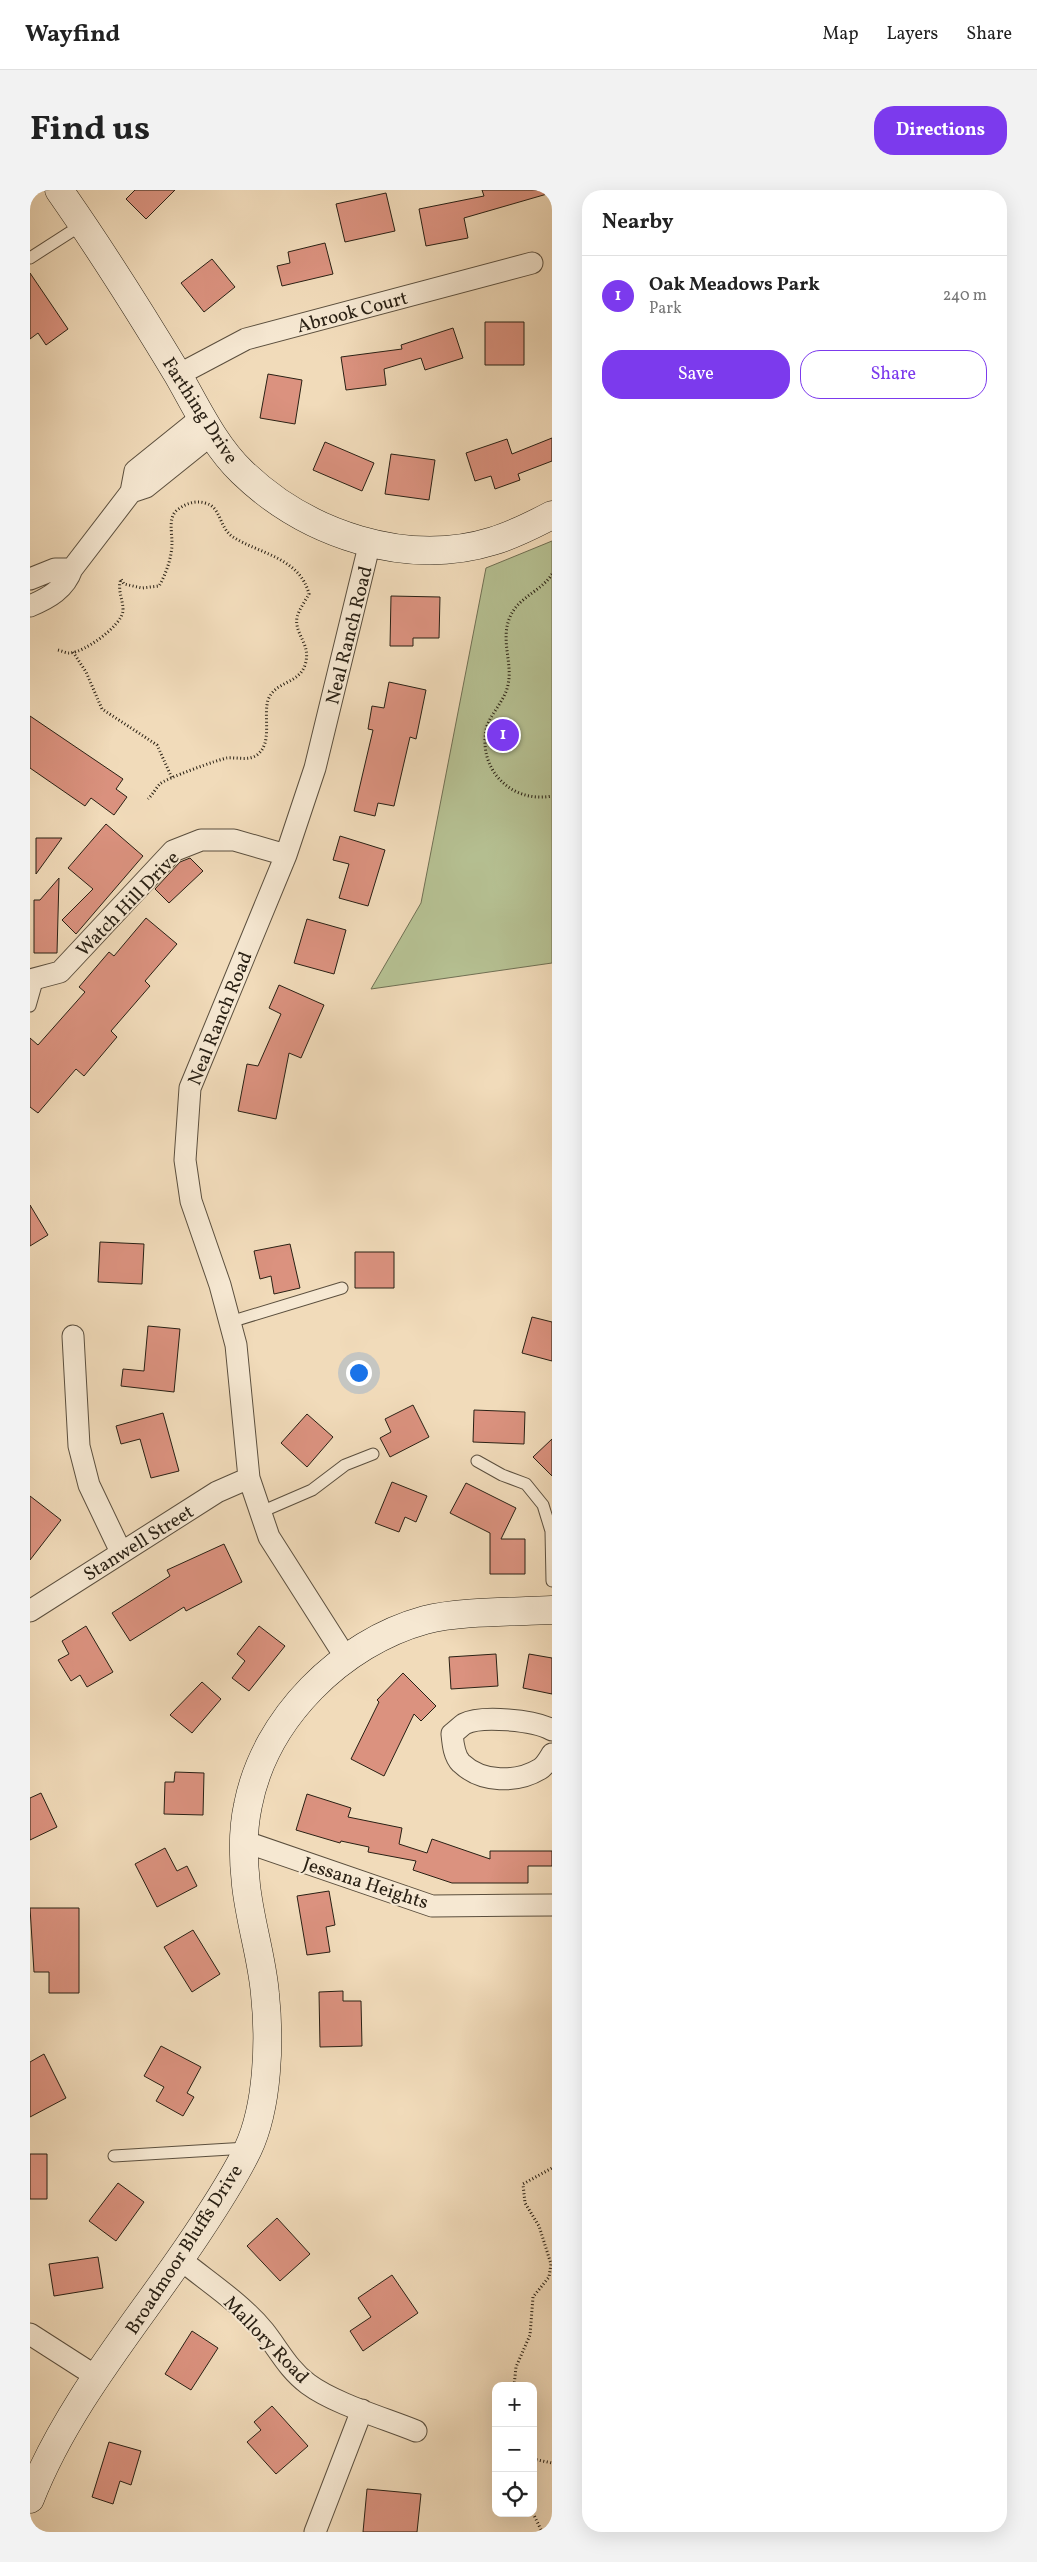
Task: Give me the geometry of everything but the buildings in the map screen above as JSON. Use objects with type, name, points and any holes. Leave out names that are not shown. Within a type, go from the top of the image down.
[{"type":"street","name":"Farthing Drive","points":[[59,190],[83,224],[178,375],[207,425],[241,471],[277,502],[320,526],[370,542],[412,550],[453,549],[493,541],[552,516]]},
{"type":"street","name":"Abrook Court","points":[[178,375],[246,339],[532,263]]},
{"type":"street","points":[[30,606],[49,596],[67,582],[72,570],[131,492],[135,471],[207,425]]},
{"type":"street","name":"Neal Ranch Road","points":[[346,1658],[269,1537],[249,1478],[236,1345],[191,1201],[184,1160],[190,1088],[286,855],[315,768],[370,542]]},
{"type":"street","points":[[30,579],[55,569],[72,570]]},
{"type":"street","name":"Watch Hill Drive","points":[[34,979],[60,972],[172,850],[201,840],[234,840],[286,855]]},
{"type":"street","points":[[73,1336],[79,1446],[89,1484],[121,1552]]},
{"type":"street","name":"Stanwell Street","points":[[30,1612],[217,1492],[249,1478]]},
{"type":"street","name":"Broadmoor Bluffs Drive","points":[[30,2499],[46,2461],[97,2377],[180,2260],[215,2207],[249,2148],[261,2104],[267,2047],[265,1993],[252,1924],[243,1841],[248,1802],[262,1762],[277,1734],[300,1701],[346,1658],[391,1632],[427,1619],[552,1610]]},
{"type":"street","points":[[552,1730],[546,1726],[517,1721],[483,1720],[465,1724],[452,1734],[453,1748],[461,1762],[483,1775],[505,1780],[524,1777],[542,1768],[552,1754]]},
{"type":"street","name":"Jessana Heights","points":[[243,1841],[432,1906],[552,1905]]},
{"type":"street","name":"Mallory Road","points":[[180,2260],[250,2317],[264,2331],[291,2369],[309,2385],[362,2410],[416,2431]]},
{"type":"street","points":[[30,2334],[97,2377]]},
{"type":"street","points":[[315,2532],[362,2410]]},
{"type":"lane","points":[[30,258],[83,224]]},
{"type":"lane","points":[[30,1006],[34,979]]},
{"type":"lane","points":[[230,1322],[342,1288]]},
{"type":"lane","points":[[261,1512],[312,1490],[345,1465],[373,1454]]},
{"type":"lane","points":[[477,1461],[502,1476],[526,1484],[543,1505],[551,1531],[552,1581]]},
{"type":"lane","points":[[114,2156],[249,2148]]},
{"type":"path","points":[[58,650],[73,652],[96,641],[120,618],[123,611],[119,586],[121,579],[124,584],[133,586],[159,586],[164,578],[170,558],[174,512],[188,503],[206,503],[213,507],[219,515],[225,530],[233,537],[288,563],[306,583],[309,594],[297,616],[297,625],[307,650],[305,667],[297,678],[275,688],[268,700],[265,743],[261,751],[246,758],[218,761],[172,778],[160,784],[148,799]]},
{"type":"path","points":[[552,574],[549,580],[522,600],[510,617],[506,633],[510,671],[508,687],[488,726],[486,740],[488,758],[504,786],[534,798],[552,796]]},
{"type":"path","points":[[73,652],[86,672],[102,709],[157,746],[172,778]]},
{"type":"path","points":[[514,2382],[516,2367],[530,2335],[534,2297],[549,2277],[551,2264],[539,2226],[525,2203],[523,2184],[552,2168]]},
{"type":"path","points":[[537,2460],[552,2463]]},
{"type":"path","points":[[535,2517],[542,2532]]},
{"type":"green space","points":[[552,541],[552,963],[371,989],[421,903],[486,568]]},
{"type":"place","name":"Oak Meadows Park","points":[[503,735]]}]
